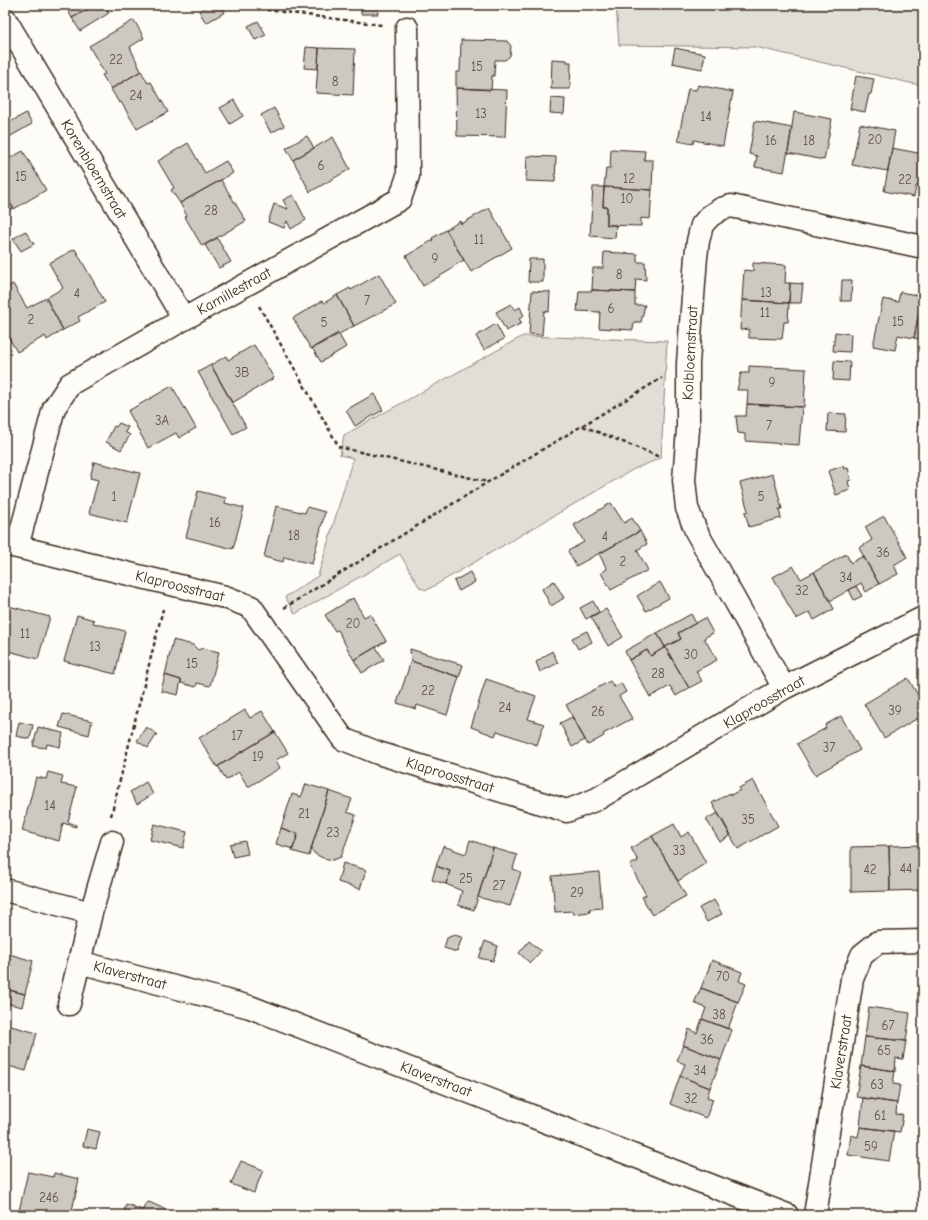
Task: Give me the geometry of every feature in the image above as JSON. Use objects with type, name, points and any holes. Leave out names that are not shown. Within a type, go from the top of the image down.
[{"type":"street","name":"Korenbloemstraat","points":[[5,19],[184,319]]},
{"type":"street","name":"Kamillestraat","points":[[11,546],[54,408],[70,384],[400,199],[408,176],[407,28]]},
{"type":"street","name":"Kolbloemstraat","points":[[784,688],[690,520],[685,496],[685,468],[688,429],[688,363],[698,241],[702,225],[710,216],[721,209],[731,206],[742,207],[923,246]]},
{"type":"street","name":"Klaproosstraat","points":[[11,546],[225,597],[251,607],[343,739],[378,753],[567,811],[597,799],[784,688],[923,618]]},
{"type":"street","name":"Klaverstraat","points":[[70,1004],[91,913],[112,842]]},
{"type":"street","points":[[5,890],[91,913]]},
{"type":"street","name":"Klaverstraat","points":[[815,1215],[852,979],[862,955],[878,942],[923,941]]},
{"type":"street","name":"Klaverstraat","points":[[79,962],[250,1007],[787,1215]]},
{"type":"path","points":[[261,5],[268,10],[407,28]]},
{"type":"path","points":[[246,284],[339,447],[488,482]]},
{"type":"path","points":[[261,622],[488,482],[688,363]]},
{"type":"path","points":[[583,426],[685,468]]},
{"type":"path","points":[[112,842],[110,822],[169,583]]},
{"type":"shaded area","points":[[616,5],[923,5],[923,86],[755,47],[619,45]]},
{"type":"shaded area","points":[[523,336],[667,341],[661,458],[634,469],[427,590],[420,588],[400,554],[295,614],[285,597],[318,576],[353,458],[340,455],[344,435]]},
{"type":"building","points":[[65,5],[95,5],[72,18]]},
{"type":"building","points":[[95,5],[104,5],[109,13],[80,31],[72,18]]},
{"type":"building","points":[[209,5],[221,5],[225,12],[206,23],[199,11]]},
{"type":"building","points":[[361,5],[378,5],[378,14],[361,14]]},
{"type":"building","points":[[134,20],[144,38],[130,47],[141,71],[111,89],[102,75],[105,74],[89,46]]},
{"type":"building","points":[[258,21],[266,35],[255,40],[248,26]]},
{"type":"building","points":[[461,40],[507,41],[511,46],[510,56],[505,60],[495,60],[491,90],[456,88],[456,72],[460,72]]},
{"type":"building","points":[[306,47],[319,48],[318,69],[304,68]]},
{"type":"building","points":[[319,48],[355,49],[353,95],[316,93]]},
{"type":"building","points":[[675,48],[705,54],[702,69],[672,63]]},
{"type":"building","points":[[552,59],[567,60],[567,62],[571,62],[570,89],[551,89]]},
{"type":"building","points":[[141,71],[148,83],[151,82],[168,112],[137,129],[121,102],[119,103],[111,89]]},
{"type":"building","points":[[856,76],[874,79],[865,112],[850,109]]},
{"type":"building","points":[[698,85],[733,92],[723,146],[694,140],[693,144],[678,141],[688,89],[696,90]]},
{"type":"building","points":[[456,88],[507,90],[505,137],[457,136]]},
{"type":"building","points":[[551,98],[565,99],[564,114],[550,113]]},
{"type":"building","points":[[234,100],[243,116],[230,124],[220,108]]},
{"type":"building","points":[[274,108],[284,126],[271,133],[261,115]]},
{"type":"building","points":[[794,112],[832,119],[824,160],[788,153]]},
{"type":"building","points":[[26,113],[32,124],[9,137],[8,134],[5,135],[5,125]]},
{"type":"building","points":[[755,121],[792,128],[784,172],[755,167],[757,156],[749,154]]},
{"type":"building","points":[[860,124],[895,131],[888,171],[852,165]]},
{"type":"building","points":[[307,136],[314,148],[293,160],[286,148]]},
{"type":"building","points":[[333,137],[350,169],[310,192],[293,160]]},
{"type":"building","points":[[188,143],[205,173],[226,161],[233,173],[180,203],[171,190],[174,188],[158,161]]},
{"type":"building","points":[[892,148],[923,154],[923,187],[916,186],[914,197],[884,191]]},
{"type":"building","points":[[611,149],[645,151],[644,160],[653,160],[652,190],[604,187],[606,168],[610,168]]},
{"type":"building","points":[[23,151],[46,190],[14,209],[5,195],[5,161]]},
{"type":"building","points":[[527,156],[556,157],[555,182],[526,181]]},
{"type":"building","points":[[221,180],[246,221],[202,246],[185,217],[187,216],[180,203]]},
{"type":"building","points":[[593,187],[604,187],[603,207],[607,207],[607,225],[616,225],[615,238],[590,236]]},
{"type":"building","points":[[604,187],[652,190],[650,219],[641,218],[641,226],[607,225],[607,207],[603,207]]},
{"type":"building","points":[[5,194],[13,208],[5,212]]},
{"type":"building","points":[[293,195],[306,220],[291,229],[287,221],[284,228],[268,222],[274,204],[288,209],[283,200]]},
{"type":"building","points":[[489,208],[512,248],[471,272],[446,230],[460,221],[461,224]]},
{"type":"building","points":[[446,230],[464,260],[423,286],[406,256],[433,240],[432,238]]},
{"type":"building","points":[[25,231],[34,244],[21,251],[13,239]]},
{"type":"building","points":[[217,238],[231,262],[219,268],[205,245]]},
{"type":"building","points":[[75,249],[105,302],[78,317],[80,321],[63,330],[46,298],[63,288],[49,263]]},
{"type":"building","points":[[604,252],[637,254],[637,262],[645,262],[646,280],[636,279],[635,292],[592,290],[593,268],[603,268]]},
{"type":"building","points":[[529,259],[543,259],[543,282],[528,282]]},
{"type":"building","points":[[753,263],[786,265],[785,283],[790,283],[789,303],[742,300],[744,270],[753,271]]},
{"type":"building","points":[[379,274],[396,304],[354,326],[337,295],[350,288],[351,290]]},
{"type":"building","points":[[842,280],[852,280],[851,301],[841,301]]},
{"type":"building","points":[[790,283],[803,284],[801,303],[789,303]]},
{"type":"building","points":[[13,284],[27,308],[46,298],[63,330],[47,340],[45,336],[17,352],[5,331],[5,288]]},
{"type":"building","points":[[592,290],[635,292],[635,305],[645,305],[641,322],[634,322],[633,330],[599,328],[600,312],[577,311],[579,291]]},
{"type":"building","points":[[532,291],[550,292],[549,312],[544,311],[542,335],[529,334]]},
{"type":"building","points":[[900,292],[922,296],[914,338],[898,335],[895,350],[873,346],[883,299],[898,302]]},
{"type":"building","points":[[337,295],[354,326],[311,349],[293,318],[322,301],[324,303]]},
{"type":"building","points":[[742,300],[789,303],[788,322],[784,322],[782,339],[749,338],[749,329],[740,330]]},
{"type":"building","points":[[511,304],[515,310],[520,307],[524,316],[519,319],[522,323],[506,331],[496,312]]},
{"type":"building","points":[[920,306],[923,307],[923,340],[914,338]]},
{"type":"building","points":[[496,324],[504,339],[484,350],[476,336]]},
{"type":"building","points":[[835,332],[851,334],[850,352],[833,351]]},
{"type":"building","points":[[338,333],[346,347],[321,362],[312,348]]},
{"type":"building","points":[[254,345],[274,378],[232,403],[211,365],[226,356],[228,360]]},
{"type":"building","points":[[834,361],[850,362],[849,381],[833,380]]},
{"type":"building","points":[[211,365],[246,427],[233,434],[198,372]]},
{"type":"building","points":[[749,366],[806,369],[804,407],[747,404],[748,390],[737,390],[741,373],[749,373]]},
{"type":"building","points":[[172,386],[196,428],[179,438],[176,433],[148,448],[128,411]]},
{"type":"building","points":[[374,394],[383,410],[355,426],[346,410]]},
{"type":"building","points":[[747,404],[802,407],[799,445],[745,441],[745,434],[738,433],[736,416],[746,416]]},
{"type":"building","points":[[920,412],[923,412],[923,428],[917,427]]},
{"type":"building","points":[[828,413],[846,414],[845,432],[827,431]]},
{"type":"building","points":[[119,423],[128,427],[125,432],[130,435],[121,450],[106,442],[114,426],[116,427]]},
{"type":"building","points":[[921,435],[923,435],[923,453],[918,452]]},
{"type":"building","points":[[94,462],[140,473],[127,523],[89,513],[98,480],[90,478]]},
{"type":"building","points":[[843,466],[844,469],[848,468],[851,480],[848,481],[850,490],[836,495],[828,471]]},
{"type":"building","points":[[773,474],[782,509],[779,509],[781,518],[749,527],[745,512],[748,511],[740,483]]},
{"type":"building","points":[[198,491],[226,498],[225,503],[244,508],[233,549],[186,537]]},
{"type":"building","points":[[611,503],[624,523],[632,518],[640,531],[576,566],[568,551],[584,542],[574,525]]},
{"type":"building","points":[[276,506],[305,513],[307,507],[325,512],[312,564],[284,557],[283,562],[264,557]]},
{"type":"building","points":[[884,516],[907,557],[894,565],[898,574],[879,584],[859,548],[872,540],[865,527]]},
{"type":"building","points":[[640,531],[647,544],[637,550],[648,570],[611,590],[601,573],[607,569],[599,554]]},
{"type":"building","points":[[846,554],[851,563],[863,556],[879,584],[866,592],[861,583],[830,601],[814,572]]},
{"type":"building","points":[[793,566],[801,579],[814,572],[834,609],[814,620],[810,612],[796,619],[773,577]]},
{"type":"building","points":[[470,572],[475,582],[459,591],[454,581]]},
{"type":"building","points":[[554,581],[564,598],[551,606],[542,589]]},
{"type":"building","points":[[660,582],[669,598],[646,611],[637,596]]},
{"type":"building","points":[[856,586],[862,596],[854,600],[849,590]]},
{"type":"building","points":[[353,598],[364,617],[370,614],[386,641],[354,660],[338,630],[335,631],[325,615]]},
{"type":"building","points":[[593,601],[599,612],[586,619],[580,608]]},
{"type":"building","points":[[5,605],[50,617],[38,659],[5,650]]},
{"type":"building","points":[[606,609],[623,637],[608,646],[591,617]]},
{"type":"building","points":[[691,614],[696,623],[678,633],[681,639],[665,647],[657,633]]},
{"type":"building","points":[[77,615],[94,620],[93,623],[125,631],[115,674],[64,661]]},
{"type":"building","points":[[705,618],[713,633],[704,638],[717,660],[696,671],[702,681],[689,688],[665,647],[681,639],[678,633]]},
{"type":"building","points":[[587,631],[592,642],[578,649],[572,638]]},
{"type":"building","points":[[657,633],[665,647],[651,656],[647,650],[629,660],[625,651]]},
{"type":"building","points":[[173,640],[193,645],[198,650],[203,648],[219,652],[210,686],[197,683],[196,687],[181,683],[181,680],[165,675]]},
{"type":"building","points":[[376,647],[384,660],[362,673],[354,660]]},
{"type":"building","points":[[665,647],[689,688],[676,696],[670,686],[650,697],[629,660],[647,650],[651,656]]},
{"type":"building","points":[[410,649],[463,665],[459,677],[411,661]]},
{"type":"building","points":[[552,651],[558,663],[540,672],[536,662]]},
{"type":"building","points":[[411,661],[459,677],[447,715],[417,705],[416,709],[397,703]]},
{"type":"building","points":[[165,675],[181,680],[178,695],[161,691]]},
{"type":"building","points":[[908,678],[923,704],[923,715],[884,738],[864,704]]},
{"type":"building","points":[[486,679],[536,696],[528,719],[544,724],[537,745],[497,731],[495,736],[471,727]]},
{"type":"building","points":[[610,681],[614,687],[621,683],[626,692],[619,696],[633,720],[631,719],[603,734],[604,736],[588,745],[566,705]]},
{"type":"building","points":[[245,710],[250,718],[262,711],[275,732],[217,767],[199,738]]},
{"type":"building","points":[[63,714],[92,721],[89,735],[59,727]]},
{"type":"building","points":[[841,716],[860,750],[815,775],[797,744],[826,728],[825,725]]},
{"type":"building","points":[[572,717],[585,740],[572,747],[560,723]]},
{"type":"building","points":[[19,722],[33,725],[30,739],[16,736]]},
{"type":"building","points":[[38,727],[63,733],[60,747],[47,744],[46,748],[33,746]]},
{"type":"building","points":[[146,727],[157,734],[148,748],[137,741]]},
{"type":"building","points":[[275,732],[288,753],[276,760],[280,768],[248,787],[239,772],[226,780],[218,766]]},
{"type":"building","points":[[48,772],[63,776],[61,784],[77,787],[68,822],[76,825],[76,827],[63,823],[59,841],[22,831],[36,777],[46,779]]},
{"type":"building","points":[[753,780],[778,826],[738,849],[712,803],[730,793],[731,795],[740,790],[739,788]]},
{"type":"building","points":[[146,782],[153,794],[137,804],[130,792]]},
{"type":"building","points":[[306,784],[329,791],[309,856],[292,851],[298,834],[281,828],[292,794],[301,797]]},
{"type":"building","points":[[329,791],[352,799],[347,812],[356,815],[341,857],[333,860],[323,858],[315,854],[311,849]]},
{"type":"building","points":[[718,813],[731,835],[720,842],[706,819]]},
{"type":"building","points":[[154,824],[187,832],[183,848],[150,840]]},
{"type":"building","points":[[674,824],[681,837],[689,832],[706,863],[678,881],[652,836]]},
{"type":"building","points":[[281,828],[298,834],[293,849],[276,844]]},
{"type":"building","points":[[652,836],[686,896],[652,915],[642,897],[646,895],[630,865],[638,861],[631,848]]},
{"type":"building","points":[[470,840],[493,848],[474,910],[458,905],[462,891],[446,884],[450,871],[436,866],[443,846],[466,854]]},
{"type":"building","points":[[245,841],[248,854],[233,857],[230,844]]},
{"type":"building","points":[[923,845],[923,890],[890,891],[889,846]]},
{"type":"building","points":[[889,846],[890,891],[851,892],[851,847]]},
{"type":"building","points":[[493,848],[517,855],[513,869],[521,872],[510,906],[478,897]]},
{"type":"building","points":[[343,863],[366,870],[360,889],[338,882]]},
{"type":"building","points":[[436,866],[450,871],[446,884],[432,880]]},
{"type":"building","points":[[599,872],[602,908],[589,909],[590,912],[573,914],[573,911],[555,912],[552,876]]},
{"type":"building","points":[[714,900],[722,914],[707,922],[699,908]]},
{"type":"building","points":[[454,935],[462,937],[457,952],[444,948],[447,938]]},
{"type":"building","points":[[485,941],[498,946],[493,961],[479,958]]},
{"type":"building","points":[[529,941],[541,951],[530,963],[519,953]]},
{"type":"building","points":[[5,951],[6,953],[33,961],[25,994],[5,989]]},
{"type":"building","points":[[712,960],[742,972],[739,981],[746,984],[738,1002],[701,988]]},
{"type":"building","points":[[701,988],[738,1002],[728,1029],[702,1019],[706,1008],[694,1003]]},
{"type":"building","points":[[5,989],[25,994],[22,1007],[5,1003]]},
{"type":"building","points":[[869,1007],[910,1013],[906,1041],[865,1037]]},
{"type":"building","points":[[702,1019],[732,1030],[721,1060],[683,1045],[689,1029],[697,1033]]},
{"type":"building","points":[[11,1026],[37,1033],[26,1071],[5,1065],[7,1052],[5,1051],[5,1047]]},
{"type":"building","points":[[865,1037],[906,1041],[903,1059],[896,1058],[895,1071],[861,1066]]},
{"type":"building","points":[[683,1045],[721,1060],[710,1088],[680,1076],[685,1064],[677,1061]]},
{"type":"building","points":[[861,1066],[895,1071],[893,1084],[900,1085],[897,1103],[856,1097]]},
{"type":"building","points":[[680,1076],[710,1088],[707,1097],[713,1099],[706,1118],[670,1104]]},
{"type":"building","points":[[863,1098],[897,1103],[896,1114],[903,1115],[900,1132],[860,1127]]},
{"type":"building","points":[[860,1127],[894,1131],[889,1161],[848,1155],[851,1135],[858,1137]]},
{"type":"building","points":[[87,1129],[100,1132],[96,1149],[83,1146]]},
{"type":"building","points":[[241,1161],[263,1170],[254,1193],[231,1184]]},
{"type":"building","points":[[28,1172],[53,1177],[54,1173],[79,1179],[71,1215],[18,1215]]},
{"type":"building","points":[[149,1202],[178,1215],[123,1215],[126,1204],[143,1210],[145,1204]]}]
